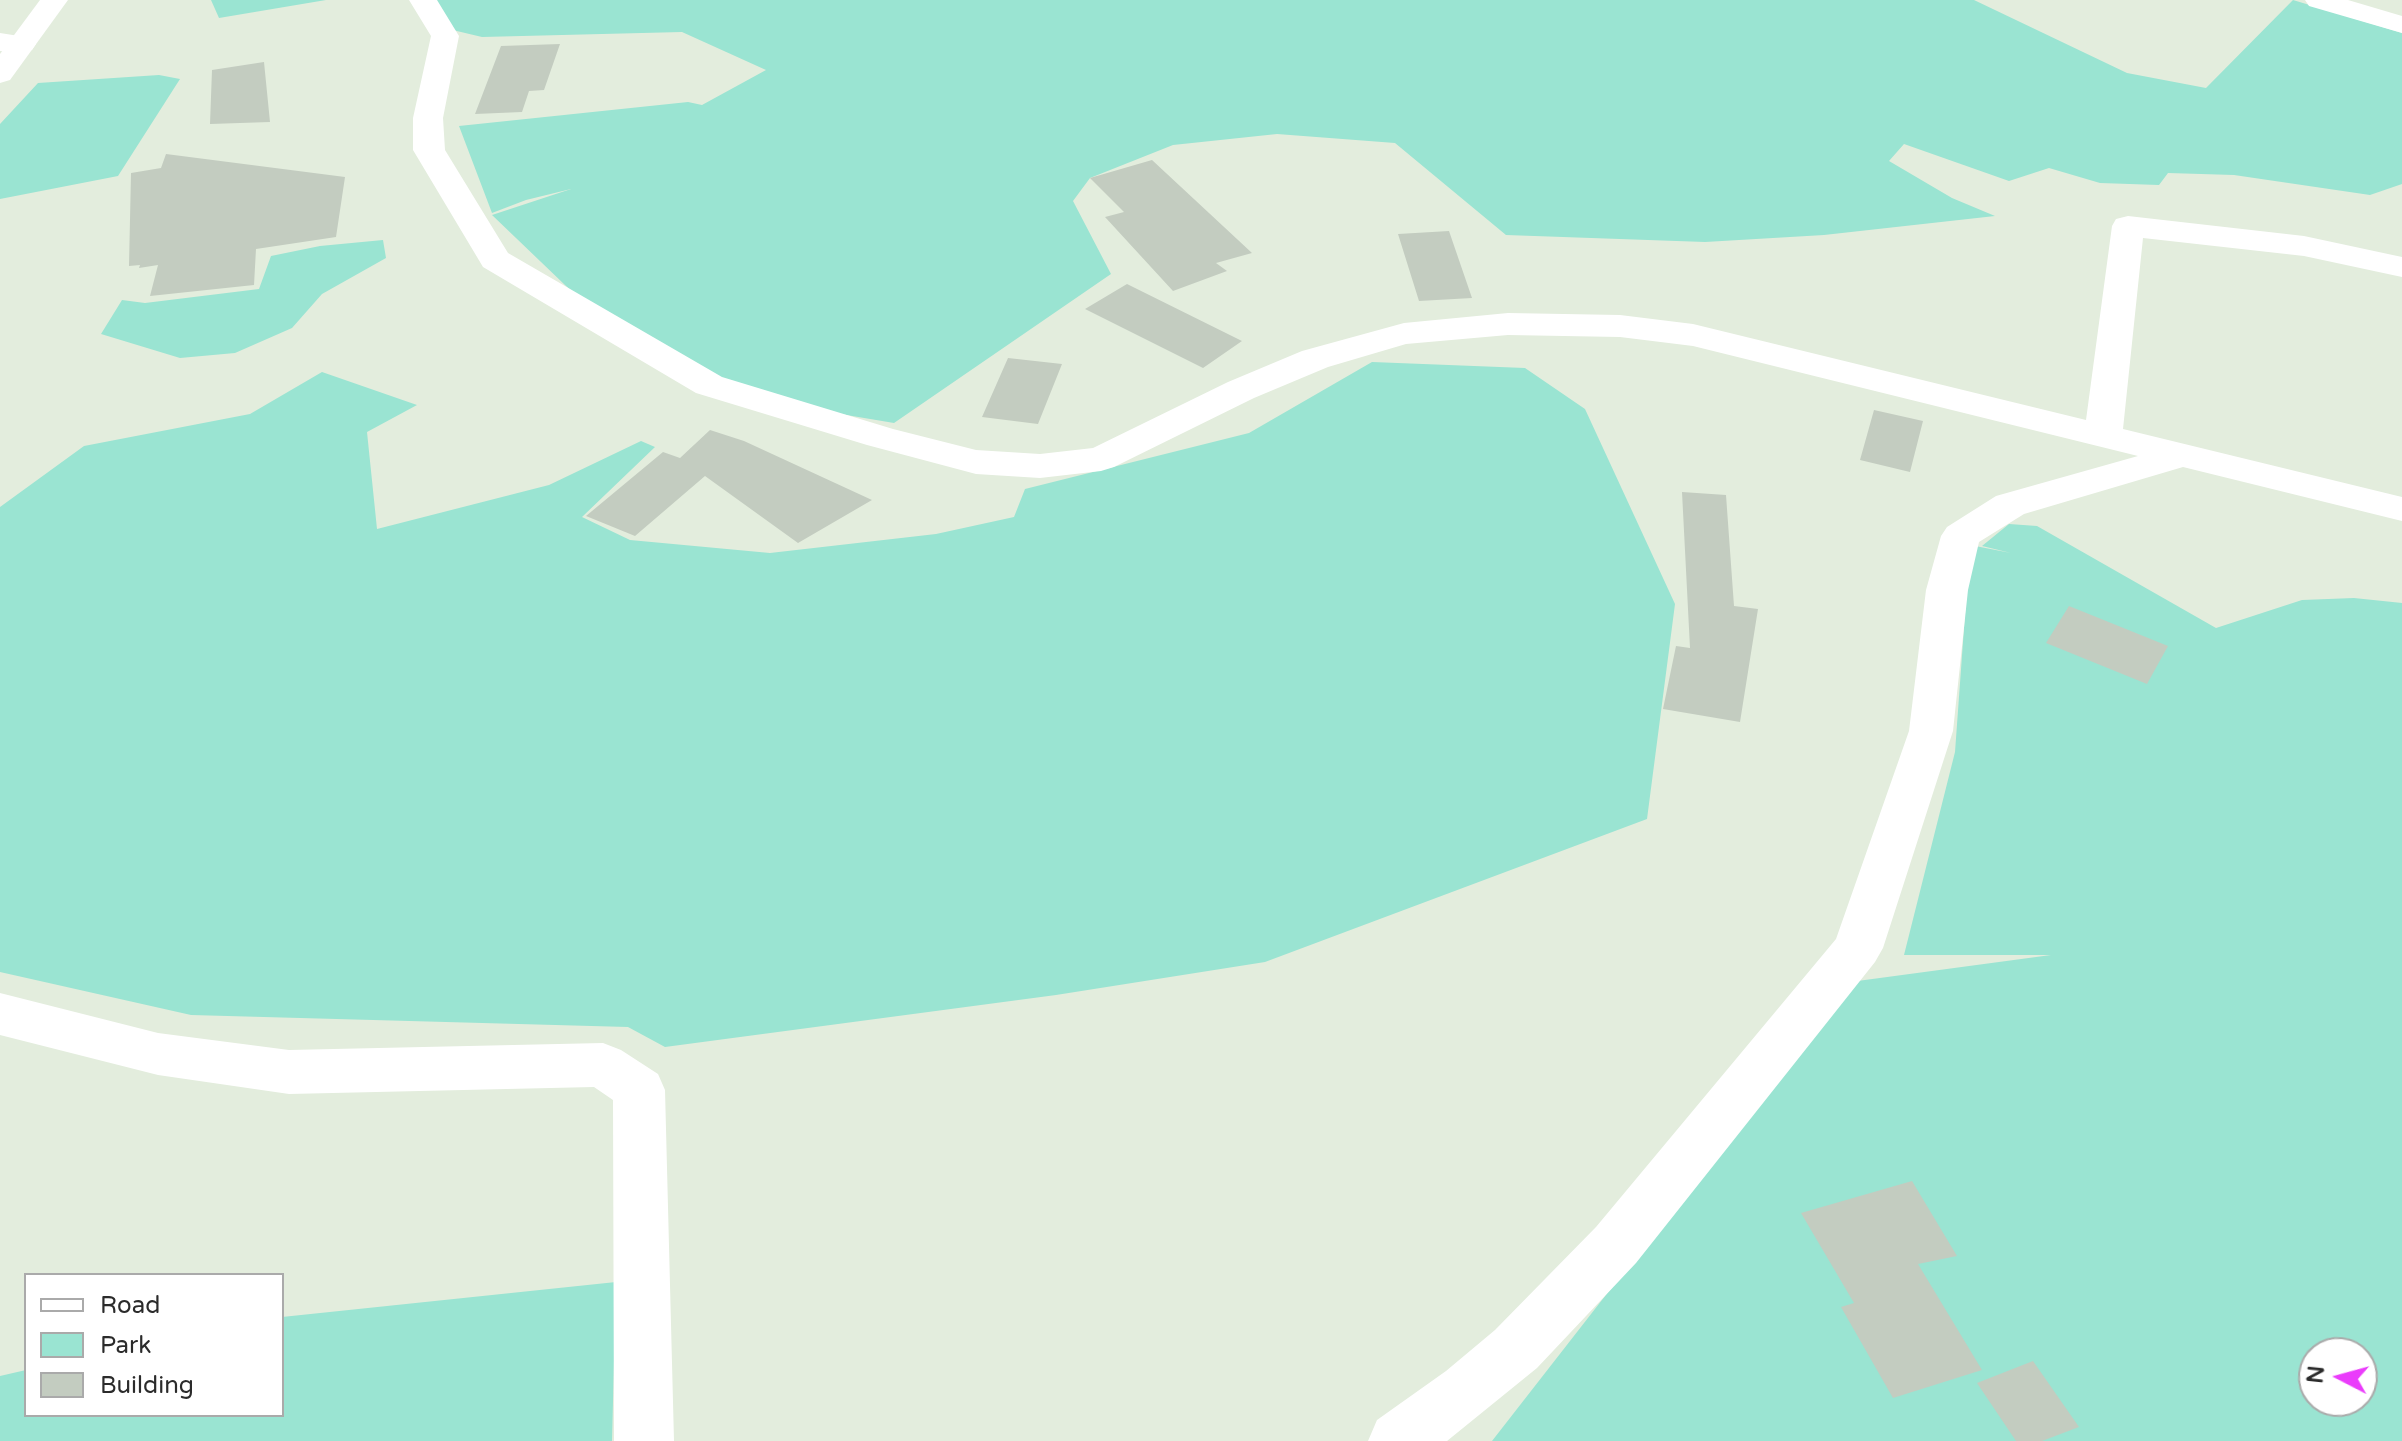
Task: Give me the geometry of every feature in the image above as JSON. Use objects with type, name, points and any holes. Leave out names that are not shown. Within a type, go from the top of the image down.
[{"type":"street","points":[[0,74],[11,43],[54,0]]},
{"type":"street","points":[[423,0],[445,36],[428,118],[429,150],[495,260],[709,385],[880,437],[976,462],[1040,466],[1101,459],[1241,390],[1315,359],[1404,334],[1508,324],[1620,326],[1693,335],[2402,509]]},
{"type":"street","points":[[2319,0],[2402,25]]},
{"type":"street","points":[[2103,437],[2128,226],[2304,246],[2402,267]]},
{"type":"street","points":[[1398,1441],[1467,1391],[1516,1349],[1616,1245],[1858,948],[1931,731],[1947,590],[1961,536],[2010,505],[2182,456]]},
{"type":"street","points":[[0,1014],[158,1054],[289,1072],[603,1065],[639,1090],[644,1441]]},
{"type":"green space","points":[[211,0],[326,0],[219,18]]},
{"type":"green space","points":[[420,0],[1974,0],[2127,73],[2206,88],[2293,0],[2402,33],[2402,184],[2370,195],[2234,175],[2168,173],[2159,185],[2100,183],[2049,168],[2009,181],[1904,144],[1889,161],[1952,198],[1995,216],[1824,235],[1705,242],[1506,235],[1395,143],[1277,134],[1173,145],[1090,178],[1073,201],[1111,274],[894,423],[763,401],[614,332],[492,215],[571,189],[526,200],[492,213],[459,126],[688,102],[702,105],[766,70],[682,32],[482,37],[440,27]]},
{"type":"green space","points":[[159,75],[180,79],[118,176],[0,199],[0,124],[38,83]]},
{"type":"green space","points":[[383,240],[386,258],[322,294],[292,328],[235,353],[180,358],[101,334],[122,300],[145,303],[259,289],[271,256],[320,246]]},
{"type":"green space","points":[[1372,362],[1525,368],[1585,409],[1675,604],[1647,819],[1265,962],[1056,995],[665,1047],[628,1027],[191,1015],[0,972],[0,507],[84,446],[250,414],[322,372],[417,405],[367,432],[377,529],[549,485],[641,441],[655,447],[582,517],[630,540],[770,553],[936,534],[1014,517],[1025,489],[1249,433]]},
{"type":"green space","points":[[2009,524],[2037,526],[2216,628],[2302,600],[2354,598],[2402,603],[2402,1441],[1492,1441],[1850,982],[2051,955],[1904,955],[1955,752],[1970,545],[2011,553],[1982,546]]},
{"type":"green space","points":[[616,1282],[612,1441],[0,1441],[0,1376],[24,1370],[24,1417],[284,1417],[284,1317]]},
{"type":"building","points":[[560,44],[544,90],[529,91],[522,112],[475,114],[501,46]]},
{"type":"building","points":[[264,62],[270,122],[210,124],[212,70]]},
{"type":"building","points":[[166,154],[345,177],[336,237],[256,249],[254,285],[150,296],[158,265],[129,266],[131,173],[161,168]]},
{"type":"building","points":[[1152,160],[1252,253],[1216,263],[1227,271],[1173,291],[1105,217],[1124,212],[1090,178]]},
{"type":"building","points":[[1449,231],[1472,298],[1419,301],[1398,234]]},
{"type":"building","points":[[1127,284],[1242,341],[1203,368],[1085,309]]},
{"type":"building","points":[[1008,358],[1062,364],[1038,424],[982,417]]},
{"type":"building","points":[[1874,410],[1923,421],[1910,472],[1860,460]]},
{"type":"building","points":[[710,430],[744,441],[872,500],[798,543],[705,476],[635,536],[586,516],[663,452],[680,458]]},
{"type":"building","points":[[1682,492],[1726,495],[1734,606],[1758,609],[1740,722],[1663,709],[1676,646],[1690,648]]},
{"type":"building","points":[[2069,606],[2168,646],[2147,684],[2046,643]]},
{"type":"building","points":[[1912,1181],[1957,1256],[1918,1264],[1982,1370],[1893,1398],[1841,1307],[1854,1303],[1801,1213]]},
{"type":"building","points":[[2033,1361],[2079,1427],[2042,1441],[2016,1441],[1977,1383]]}]
